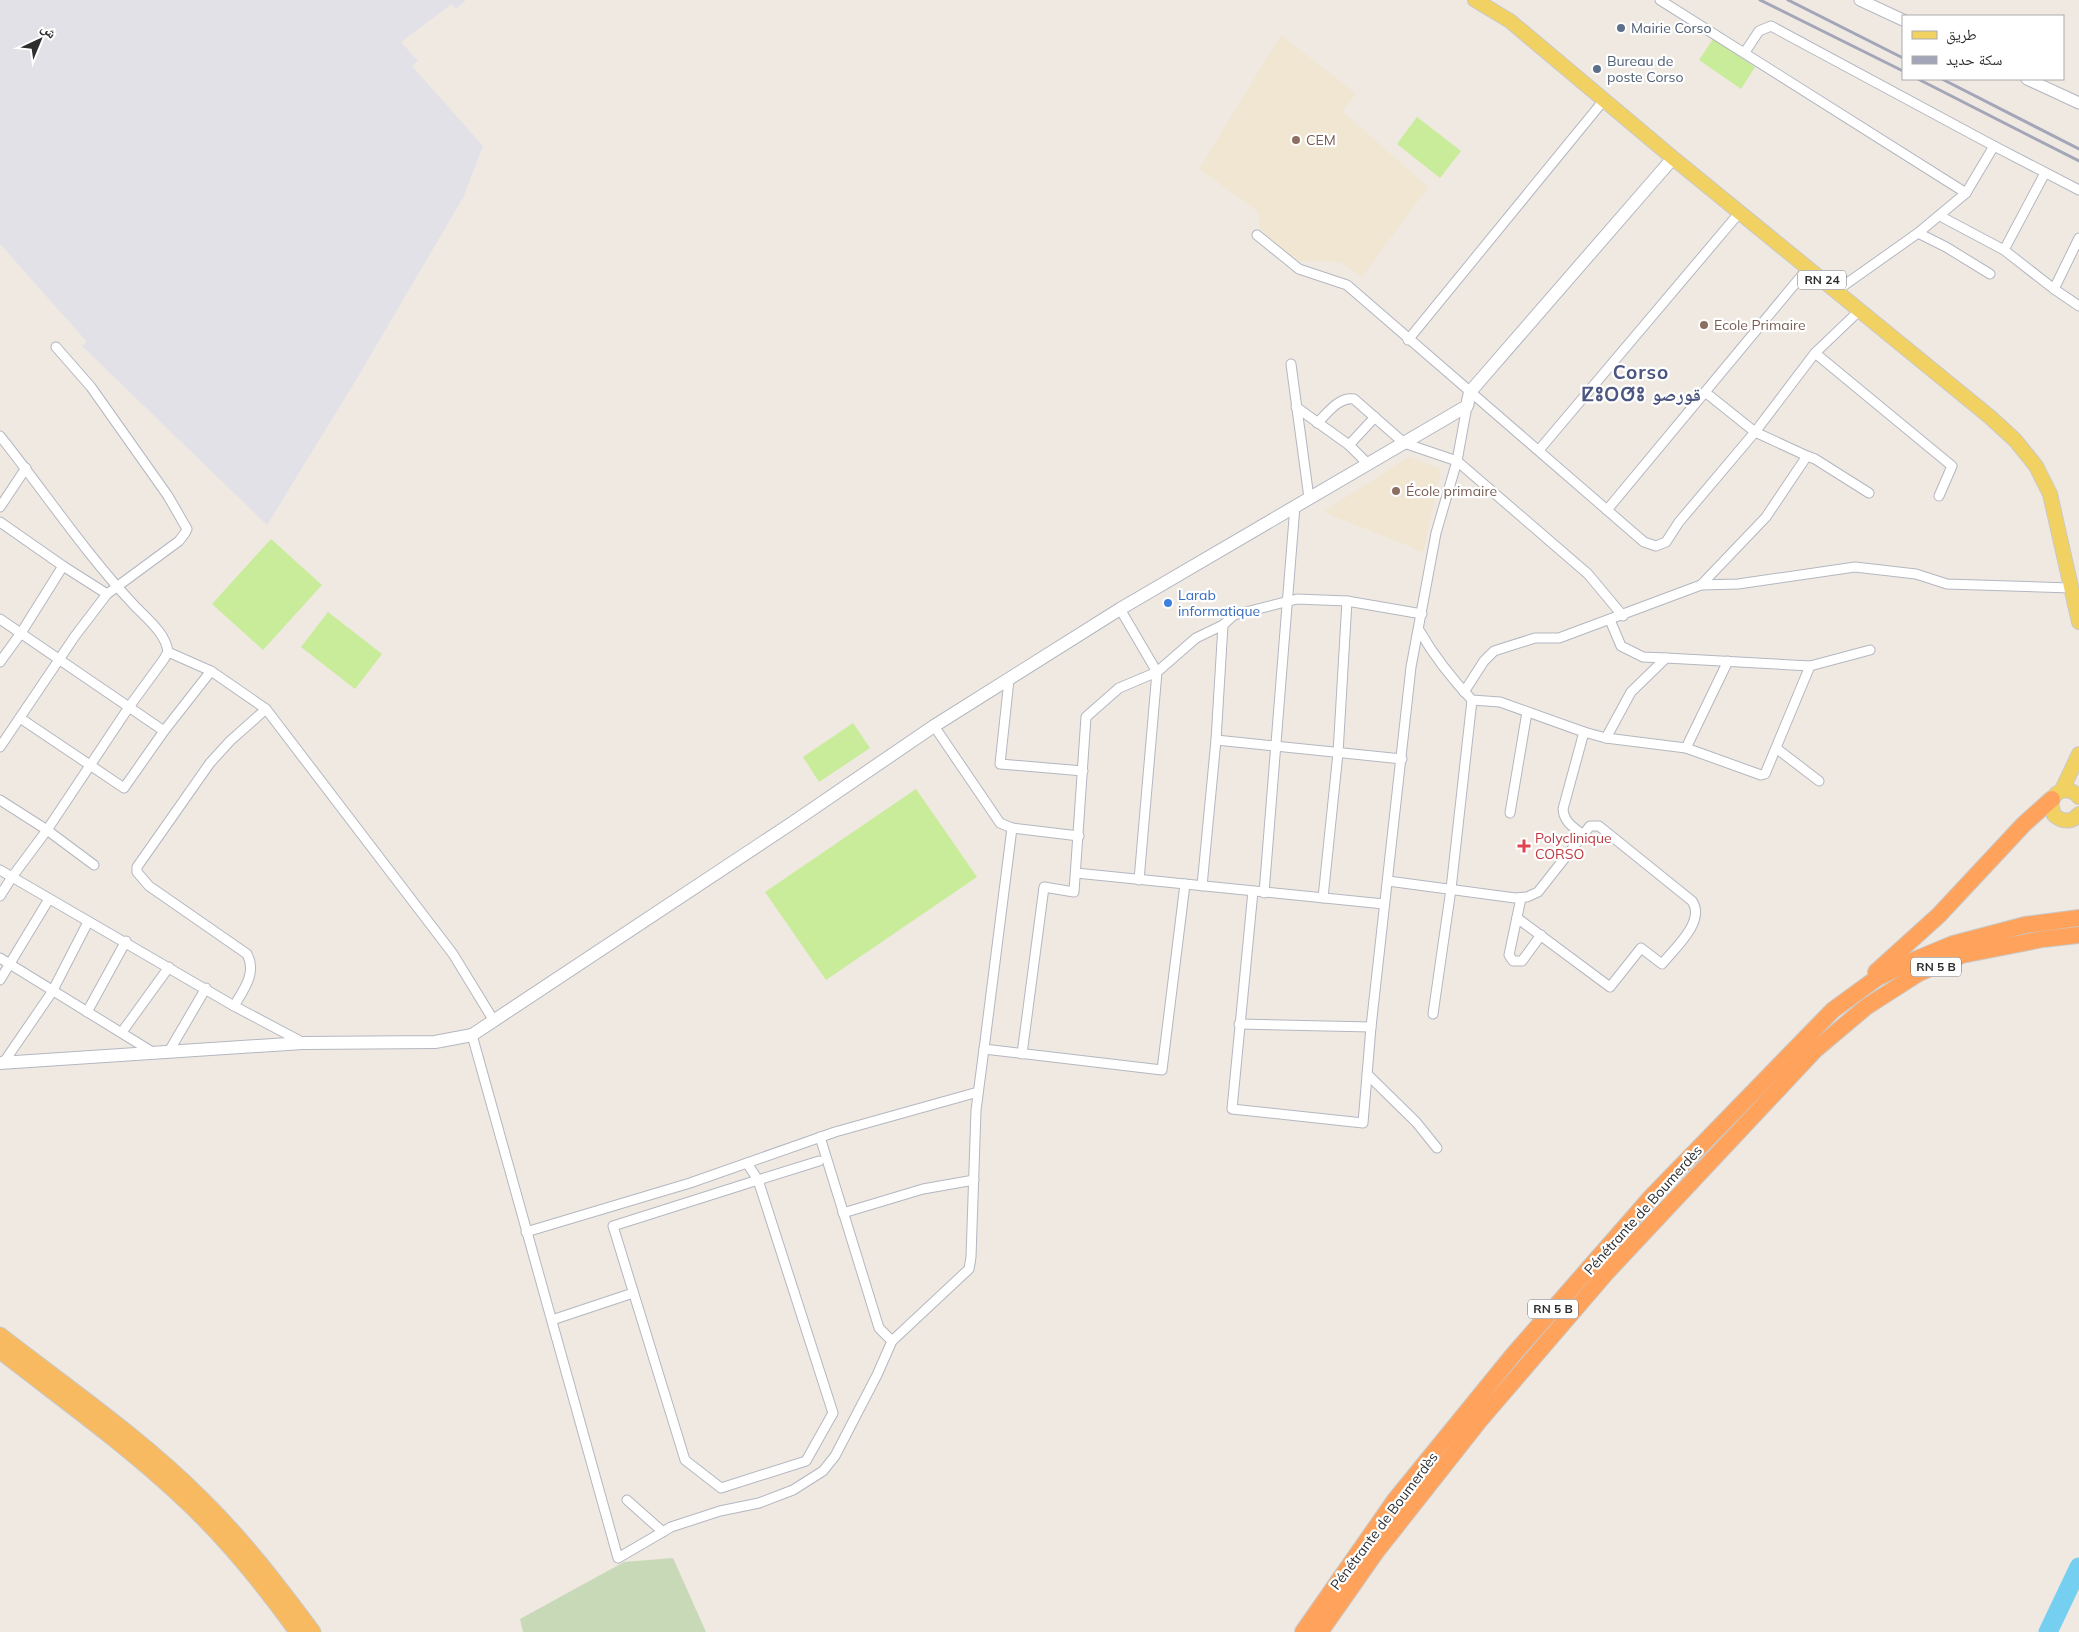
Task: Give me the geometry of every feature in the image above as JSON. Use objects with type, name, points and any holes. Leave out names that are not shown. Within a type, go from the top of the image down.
[{"type":"highway","points":[[1833,1010],[1939,915],[2024,824],[2057,794]]},
{"type":"highway","name":"Pénétrante de Boumerdès","points":[[1303,1632],[1395,1500],[1513,1355],[1652,1196],[1833,1010],[1877,978],[1953,944],[2026,925],[2079,918]]},
{"type":"highway","name":"Pénétrante de Boumerdès","points":[[1320,1632],[1376,1552],[1493,1405],[1606,1272],[1815,1050],[1841,1026],[1894,988],[1919,973],[1962,955],[2043,938],[2079,935]]},
{"type":"highway","points":[[1962,955],[2079,942]]},
{"type":"highway","points":[[0,1336],[155,1456],[194,1491],[262,1564],[313,1632]]},
{"type":"highway","points":[[0,1351],[145,1465],[179,1495],[214,1530],[254,1575],[297,1632]]},
{"type":"main road","name":"RN 24","points":[[1475,0],[1510,21],[1673,158],[1990,416],[2015,440],[2036,466],[2050,494],[2079,622]]},
{"type":"main road","points":[[2,1062],[303,1043],[435,1042],[472,1035],[792,823],[934,726],[1120,609],[1467,406],[1470,392],[1673,158]]},
{"type":"main road","points":[[2079,754],[2051,809],[2058,818],[2079,830]]},
{"type":"main road","points":[[2057,794],[2070,790],[2079,797]]},
{"type":"main road","points":[[2058,818],[2068,821],[2079,814]]},
{"type":"street","points":[[1660,0],[1966,193]]},
{"type":"street","points":[[1860,0],[1902,20]]},
{"type":"street","points":[[1745,52],[1759,31],[1772,26],[2079,190]]},
{"type":"street","points":[[2029,80],[2079,103]]},
{"type":"street","points":[[1408,340],[1604,100]]},
{"type":"street","points":[[1836,291],[1918,233],[1966,193],[1994,146]]},
{"type":"street","points":[[2004,250],[2045,173]]},
{"type":"street","points":[[1539,450],[1740,212]]},
{"type":"street","points":[[1940,216],[2004,250],[2079,306]]},
{"type":"street","points":[[1918,233],[1946,247],[1990,274]]},
{"type":"street","points":[[1257,235],[1299,269],[1347,285],[1408,340],[1539,450],[1644,542],[1656,546],[1666,542],[1679,522],[1755,432],[1815,353],[1860,310]]},
{"type":"street","points":[[2054,289],[2079,238]]},
{"type":"street","points":[[1607,510],[1808,268]]},
{"type":"street","points":[[0,747],[107,594],[179,541],[186,533],[186,529],[168,496],[92,387],[56,348]]},
{"type":"street","points":[[1815,353],[1952,466],[1939,496]]},
{"type":"street","points":[[1291,364],[1309,498]]},
{"type":"street","points":[[1705,392],[1755,432],[1815,459],[1869,492]]},
{"type":"street","points":[[1317,424],[1340,401],[1347,398],[1354,399],[1404,443],[1457,462],[1588,574],[1623,616]]},
{"type":"street","points":[[1252,892],[1232,1109],[1363,1123],[1371,1027],[1411,667],[1436,533],[1457,462],[1467,406]]},
{"type":"street","points":[[1296,407],[1317,424],[1349,445],[1368,464]]},
{"type":"street","points":[[1349,445],[1375,417]]},
{"type":"street","points":[[0,436],[117,588],[161,635],[167,644],[168,652],[0,896]]},
{"type":"street","points":[[1701,585],[1766,517],[1807,456]]},
{"type":"street","points":[[0,506],[26,468]]},
{"type":"street","points":[[1264,893],[1289,601],[1295,506]]},
{"type":"street","points":[[0,522],[107,594]]},
{"type":"street","points":[[0,662],[21,633],[63,566]]},
{"type":"street","points":[[1464,692],[1484,661],[1494,651],[1535,638],[1559,638],[1623,616],[1701,585],[1738,584],[1855,567],[1916,574],[1947,584],[2071,588]]},
{"type":"street","points":[[1022,1054],[1044,888],[1074,892],[1086,717],[1120,688],[1157,672],[1196,638],[1223,625],[1234,615],[1297,599],[1347,601],[1422,614]]},
{"type":"street","points":[[1323,898],[1338,753],[1347,601]]},
{"type":"street","points":[[1120,609],[1157,672],[1139,880]]},
{"type":"street","points":[[0,619],[164,731]]},
{"type":"street","points":[[1610,620],[1621,646],[1643,657],[1728,660],[1810,666],[1870,650]]},
{"type":"street","points":[[1202,886],[1216,740],[1223,625]]},
{"type":"street","points":[[1419,630],[1430,649],[1472,700],[1500,702],[1606,738],[1686,748],[1761,775],[1765,774],[1810,666]]},
{"type":"street","points":[[168,652],[211,671],[266,709],[453,954],[494,1022]]},
{"type":"street","points":[[1606,738],[1631,692],[1666,658]]},
{"type":"street","points":[[1686,748],[1728,660]]},
{"type":"street","points":[[20,718],[124,788],[164,731],[211,671]]},
{"type":"street","points":[[1009,680],[1000,764],[1083,771]]},
{"type":"street","points":[[1433,1014],[1451,889],[1472,700]]},
{"type":"street","points":[[234,1006],[248,982],[251,972],[251,961],[248,954],[149,886],[137,872],[137,867],[210,763],[230,741],[266,709]]},
{"type":"street","points":[[1510,813],[1527,712]]},
{"type":"street","points":[[934,726],[1000,823],[1012,828],[1079,836]]},
{"type":"street","points":[[1583,835],[1568,823],[1564,817],[1563,809],[1584,732]]},
{"type":"street","points":[[1216,740],[1402,760]]},
{"type":"street","points":[[1776,748],[1819,781]]},
{"type":"street","points":[[0,800],[47,830],[94,865]]},
{"type":"street","points":[[1388,881],[1527,898],[1538,892],[1590,826],[1599,826],[1692,901],[1697,907],[1698,913],[1695,922],[1662,964],[1641,948],[1610,987],[1517,918]]},
{"type":"street","points":[[472,1035],[618,1558],[671,1527],[720,1512],[759,1503],[793,1490],[823,1472],[835,1456],[877,1375],[892,1341],[969,1269],[972,1257],[978,1092],[1012,828]]},
{"type":"street","points":[[0,870],[234,1006],[303,1043]]},
{"type":"street","points":[[1076,873],[1384,904]]},
{"type":"street","points":[[984,1049],[1162,1070],[1185,884]]},
{"type":"street","points":[[1521,898],[1509,955],[1513,960],[1522,961],[1541,935]]},
{"type":"street","points":[[0,980],[49,899]]},
{"type":"street","points":[[2,1062],[52,992],[88,922]]},
{"type":"street","points":[[87,1012],[126,942]]},
{"type":"street","points":[[0,958],[52,992],[122,1032],[154,1053]]},
{"type":"street","points":[[122,1032],[169,967]]},
{"type":"street","points":[[168,1053],[206,988]]},
{"type":"street","points":[[1240,1024],[1371,1027]]},
{"type":"street","points":[[1367,1074],[1416,1122],[1437,1148]]},
{"type":"street","points":[[526,1232],[690,1183],[820,1138],[978,1092]]},
{"type":"street","points":[[820,1138],[879,1328],[892,1341]]},
{"type":"street","points":[[613,1226],[819,1161]]},
{"type":"street","points":[[605,1209],[613,1226],[632,1294],[685,1460],[721,1488],[806,1461],[833,1413],[758,1180],[747,1163]]},
{"type":"street","points":[[843,1213],[923,1189],[974,1180]]},
{"type":"street","points":[[552,1320],[632,1294]]},
{"type":"street","points":[[627,1500],[663,1532]]},
{"type":"shaded area","points":[[0,0],[466,0],[456,9],[452,4],[401,42],[418,61],[412,66],[483,146],[464,196],[356,380],[267,525],[82,346],[87,342],[0,244]]},
{"type":"shaded area","name":"CEM","points":[[1281,35],[1356,94],[1342,111],[1428,187],[1362,277],[1341,262],[1297,261],[1260,229],[1258,211],[1199,169]]},
{"type":"shaded area","name":"École primaire","points":[[1409,457],[1441,469],[1423,552],[1323,512]]},
{"type":"green space","points":[[1713,39],[1755,67],[1741,89],[1699,60]]},
{"type":"green space","points":[[1417,117],[1461,151],[1440,178],[1397,144]]},
{"type":"green space","points":[[271,539],[322,585],[263,650],[212,604]]},
{"type":"green space","points":[[328,612],[382,654],[355,689],[301,647]]},
{"type":"green space","points":[[853,723],[870,748],[819,782],[803,757]]},
{"type":"green space","points":[[916,789],[977,877],[826,980],[765,892]]},
{"type":"green space","points":[[673,1558],[706,1632],[523,1632],[520,1619],[624,1562]]},
{"type":"waterway","points":[[2048,1632],[2079,1567]]},
{"type":"railway","points":[[1760,0],[1902,71]]},
{"type":"railway","points":[[1788,0],[1902,57]]},
{"type":"railway","points":[[1920,80],[2079,161]]},
{"type":"railway","points":[[1944,80],[2079,149]]},
{"type":"place","name":"Mairie Corso","points":[[1621,28]]},
{"type":"place","name":"Bureau de poste Corso","points":[[1597,69]]},
{"type":"place","name":"CEM","points":[[1296,140]]},
{"type":"place","name":"Ecole Primaire","points":[[1704,325]]},
{"type":"place","name":"École primaire","points":[[1396,491]]},
{"type":"place","name":"Larab informatique","points":[[1168,603]]},
{"type":"place","name":"Polyclinique CORSO","points":[[1524,846]]},
{"type":"district","name":"Corso ⵇⵓⵔⵚⵓ قورصو","points":[[1641,383]]}]
